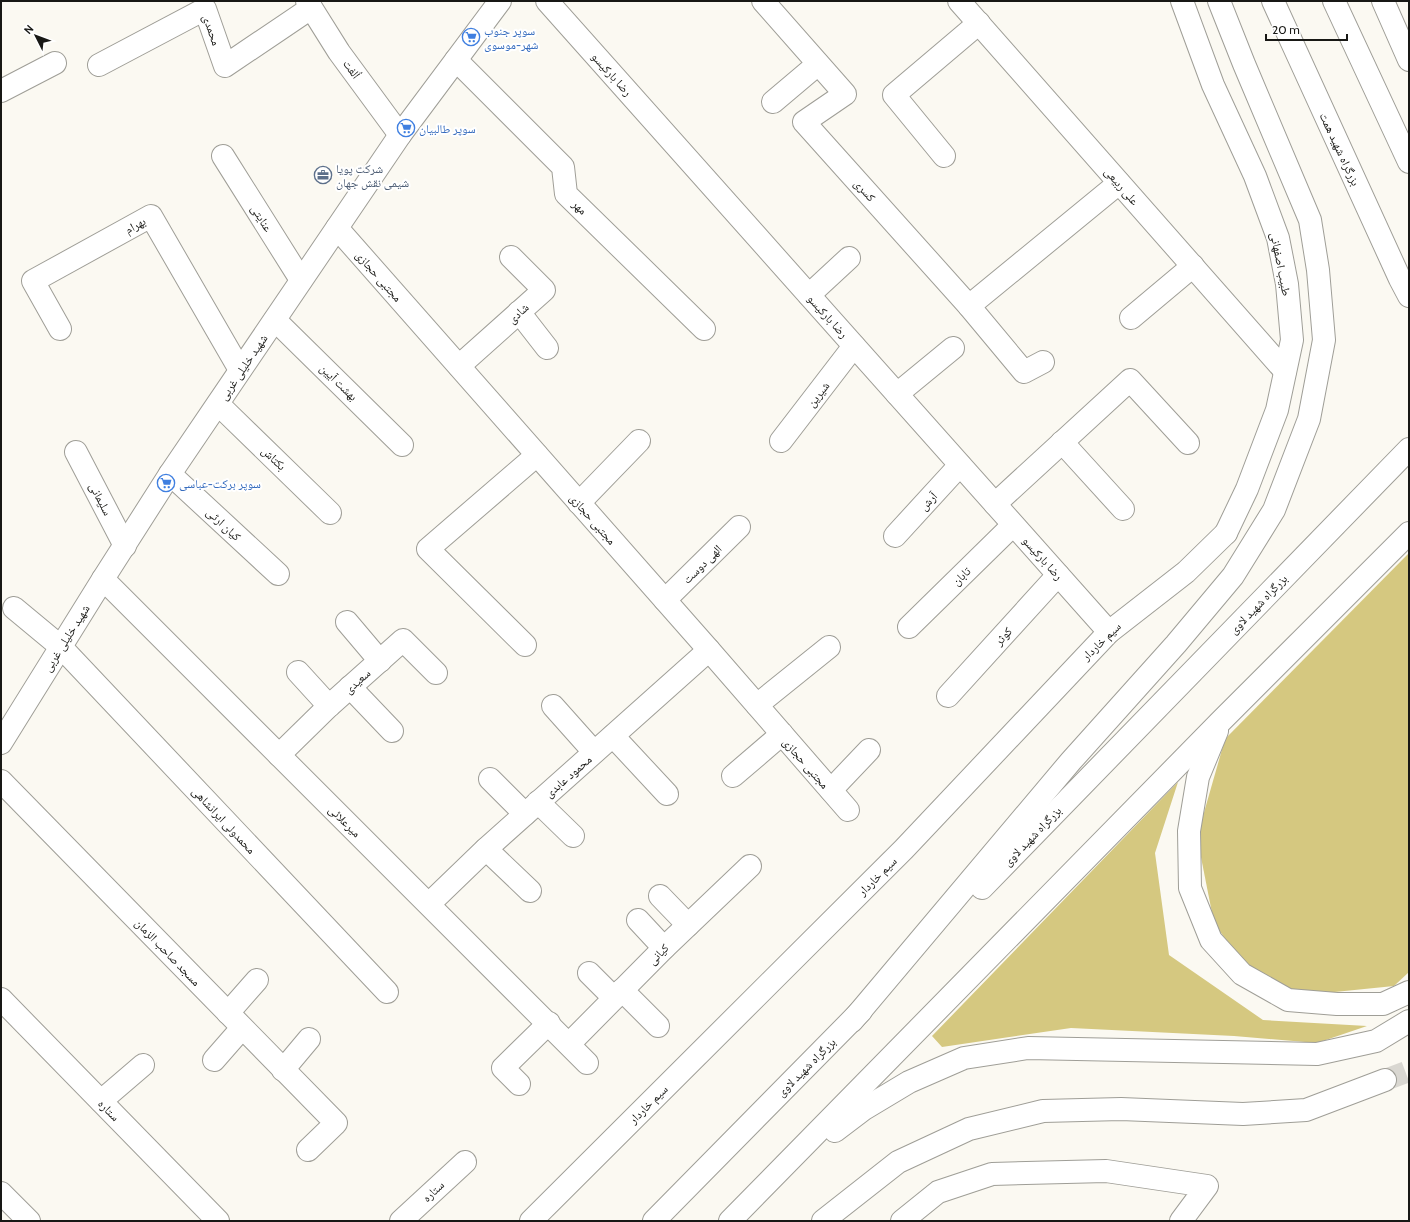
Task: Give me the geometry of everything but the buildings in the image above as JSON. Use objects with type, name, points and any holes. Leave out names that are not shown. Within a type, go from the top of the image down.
[{"type":"main road","name":"شهید خلیلی غربی","points":[[1,743],[170,474],[400,135],[500,1]]},
{"type":"main road","name":"رضا بارکیسو","points":[[547,1],[1109,632]]},
{"type":"main road","name":"کسری","points":[[763,1],[845,94],[804,122],[969,306],[1024,372],[1043,362]]},
{"type":"main road","name":"علی ربیعی","points":[[959,1],[1285,371]]},
{"type":"main road","name":"طبیب اصفهانی","points":[[1182,1],[1213,85],[1256,176],[1278,238],[1287,284],[1292,340],[1277,410],[1247,489],[1226,534]]},
{"type":"main road","points":[[852,1021],[1071,761],[1176,644],[1233,576],[1274,510],[1309,419],[1324,340],[1318,270],[1310,220],[1219,1]]},
{"type":"main road","name":"بزرگراه شهید همت","points":[[1272,1],[1409,296]]},
{"type":"main road","points":[[1334,1],[1409,162]]},
{"type":"main road","points":[[1383,1],[1406,52]]},
{"type":"main road","name":"محمدی","points":[[99,65],[205,9],[225,66],[309,4]]},
{"type":"main road","name":"اُلفت","points":[[309,4],[339,52],[400,135]]},
{"type":"main road","points":[[944,156],[894,95],[979,24]]},
{"type":"main road","name":"مهر","points":[[456,60],[563,167],[566,194],[704,329]]},
{"type":"main road","points":[[1,91],[54,63]]},
{"type":"main road","points":[[773,102],[818,64]]},
{"type":"main road","name":"عنایتی","points":[[223,156],[301,280]]},
{"type":"main road","points":[[969,306],[1119,183]]},
{"type":"main road","name":"بهرام","points":[[60,329],[33,281],[151,216],[240,370]]},
{"type":"main road","name":"مجتبی حجازی","points":[[337,228],[848,810]]},
{"type":"main road","name":"شادی","points":[[459,366],[544,290],[511,257]]},
{"type":"main road","points":[[809,295],[848,258]]},
{"type":"main road","points":[[1131,318],[1193,266]]},
{"type":"main road","points":[[519,312],[547,348]]},
{"type":"main road","name":"بهشت آیین","points":[[275,320],[402,445]]},
{"type":"main road","name":"شیرین","points":[[781,441],[854,346]]},
{"type":"main road","points":[[897,394],[953,348]]},
{"type":"main road","points":[[995,504],[1130,380],[1188,444]]},
{"type":"main road","name":"بکتاش","points":[[218,404],[330,513]]},
{"type":"main road","points":[[579,502],[639,441]]},
{"type":"main road","points":[[1062,442],[1123,509]]},
{"type":"main road","name":"بزرگراه شهید لاوی","points":[[654,1221],[852,1021],[1409,449]]},
{"type":"main road","name":"سلیمانی","points":[[76,452],[125,546]]},
{"type":"main road","points":[[526,645],[428,549],[537,455]]},
{"type":"main road","name":"آرش","points":[[895,536],[960,465]]},
{"type":"main road","name":"کیان ارثی","points":[[170,474],[278,574]]},
{"type":"main road","name":"تابان","points":[[909,627],[1013,525]]},
{"type":"main road","name":"الهی دوست","points":[[665,600],[740,527]]},
{"type":"main road","name":"سیم خاردار","points":[[531,1221],[904,850],[1109,632],[1186,572],[1226,534]]},
{"type":"main road","points":[[730,1221],[1221,721],[1409,534]]},
{"type":"main road","name":"کوثر","points":[[948,696],[1058,575]]},
{"type":"main road","name":"میرعلائی","points":[[103,579],[549,1023],[587,1063]]},
{"type":"main road","name":"محمدولی ایرانشاهی","points":[[14,608],[61,647],[387,992]]},
{"type":"main road","points":[[347,622],[380,661]]},
{"type":"main road","name":"سعیدی","points":[[279,754],[329,706],[403,640],[436,673]]},
{"type":"main road","points":[[757,705],[829,647]]},
{"type":"main road","name":"محمود عابدی","points":[[429,904],[531,808],[709,650]]},
{"type":"main road","points":[[298,672],[329,706]]},
{"type":"main road","points":[[350,687],[392,731]]},
{"type":"main road","points":[[553,706],[594,752]]},
{"type":"main road","points":[[1221,721],[1198,777],[1189,831],[1190,888],[1211,940],[1242,974],[1288,1000],[1337,1004],[1383,1004],[1409,992]]},
{"type":"main road","points":[[733,776],[782,734]]},
{"type":"main road","points":[[613,736],[667,794]]},
{"type":"main road","points":[[831,790],[869,750]]},
{"type":"main road","points":[[490,778],[573,836]]},
{"type":"main road","name":"مسجد صاحب الزمان","points":[[1,781],[336,1123],[308,1150]]},
{"type":"main road","points":[[486,849],[530,891]]},
{"type":"main road","name":"کیانی","points":[[569,1044],[664,948],[750,866]]},
{"type":"main road","points":[[660,896],[688,925]]},
{"type":"main road","points":[[638,920],[664,948]]},
{"type":"main road","points":[[589,974],[618,994],[658,1026]]},
{"type":"main road","points":[[214,1060],[257,980]]},
{"type":"main road","name":"ستاره","points":[[1,999],[218,1221]]},
{"type":"main road","points":[[782,1169],[864,1109],[909,1082],[964,1058],[1028,1048],[1317,1054],[1376,1041],[1409,1020]]},
{"type":"main road","points":[[519,1084],[503,1068],[549,1023]]},
{"type":"main road","points":[[283,1070],[310,1039]]},
{"type":"main road","points":[[101,1102],[143,1065]]},
{"type":"main road","points":[[823,1221],[898,1162],[969,1129],[1043,1111],[1121,1109],[1243,1114],[1306,1110],[1385,1080]]},
{"type":"main road","name":"ستاره","points":[[401,1221],[465,1162]]},
{"type":"main road","points":[[902,1221],[938,1192],[992,1174],[1106,1170],[1207,1186],[1181,1221]]},
{"type":"main road","points":[[1,1193],[29,1221]]},
{"type":"shaded area","points":[[1409,553],[1409,972],[1394,986],[1305,995],[1246,968],[1214,923],[1197,837],[1225,739]]},
{"type":"shaded area","points":[[1178,782],[1155,853],[1169,955],[1263,1020],[1367,1026],[1317,1043],[1234,1036],[1071,1028],[942,1047],[932,1036]]},
{"type":"tunnel","points":[[1385,1080],[1409,1071]]},
{"type":"place","name":"سوپر جنوب شهر-موسوی","points":[[471,37]]},
{"type":"place","name":"سوپر طالبیان","points":[[406,128]]},
{"type":"place","name":"شرکت پویا شیمی نقش جهان","points":[[323,175]]},
{"type":"place","name":"سوپر برکت-عباسی","points":[[166,483]]}]
